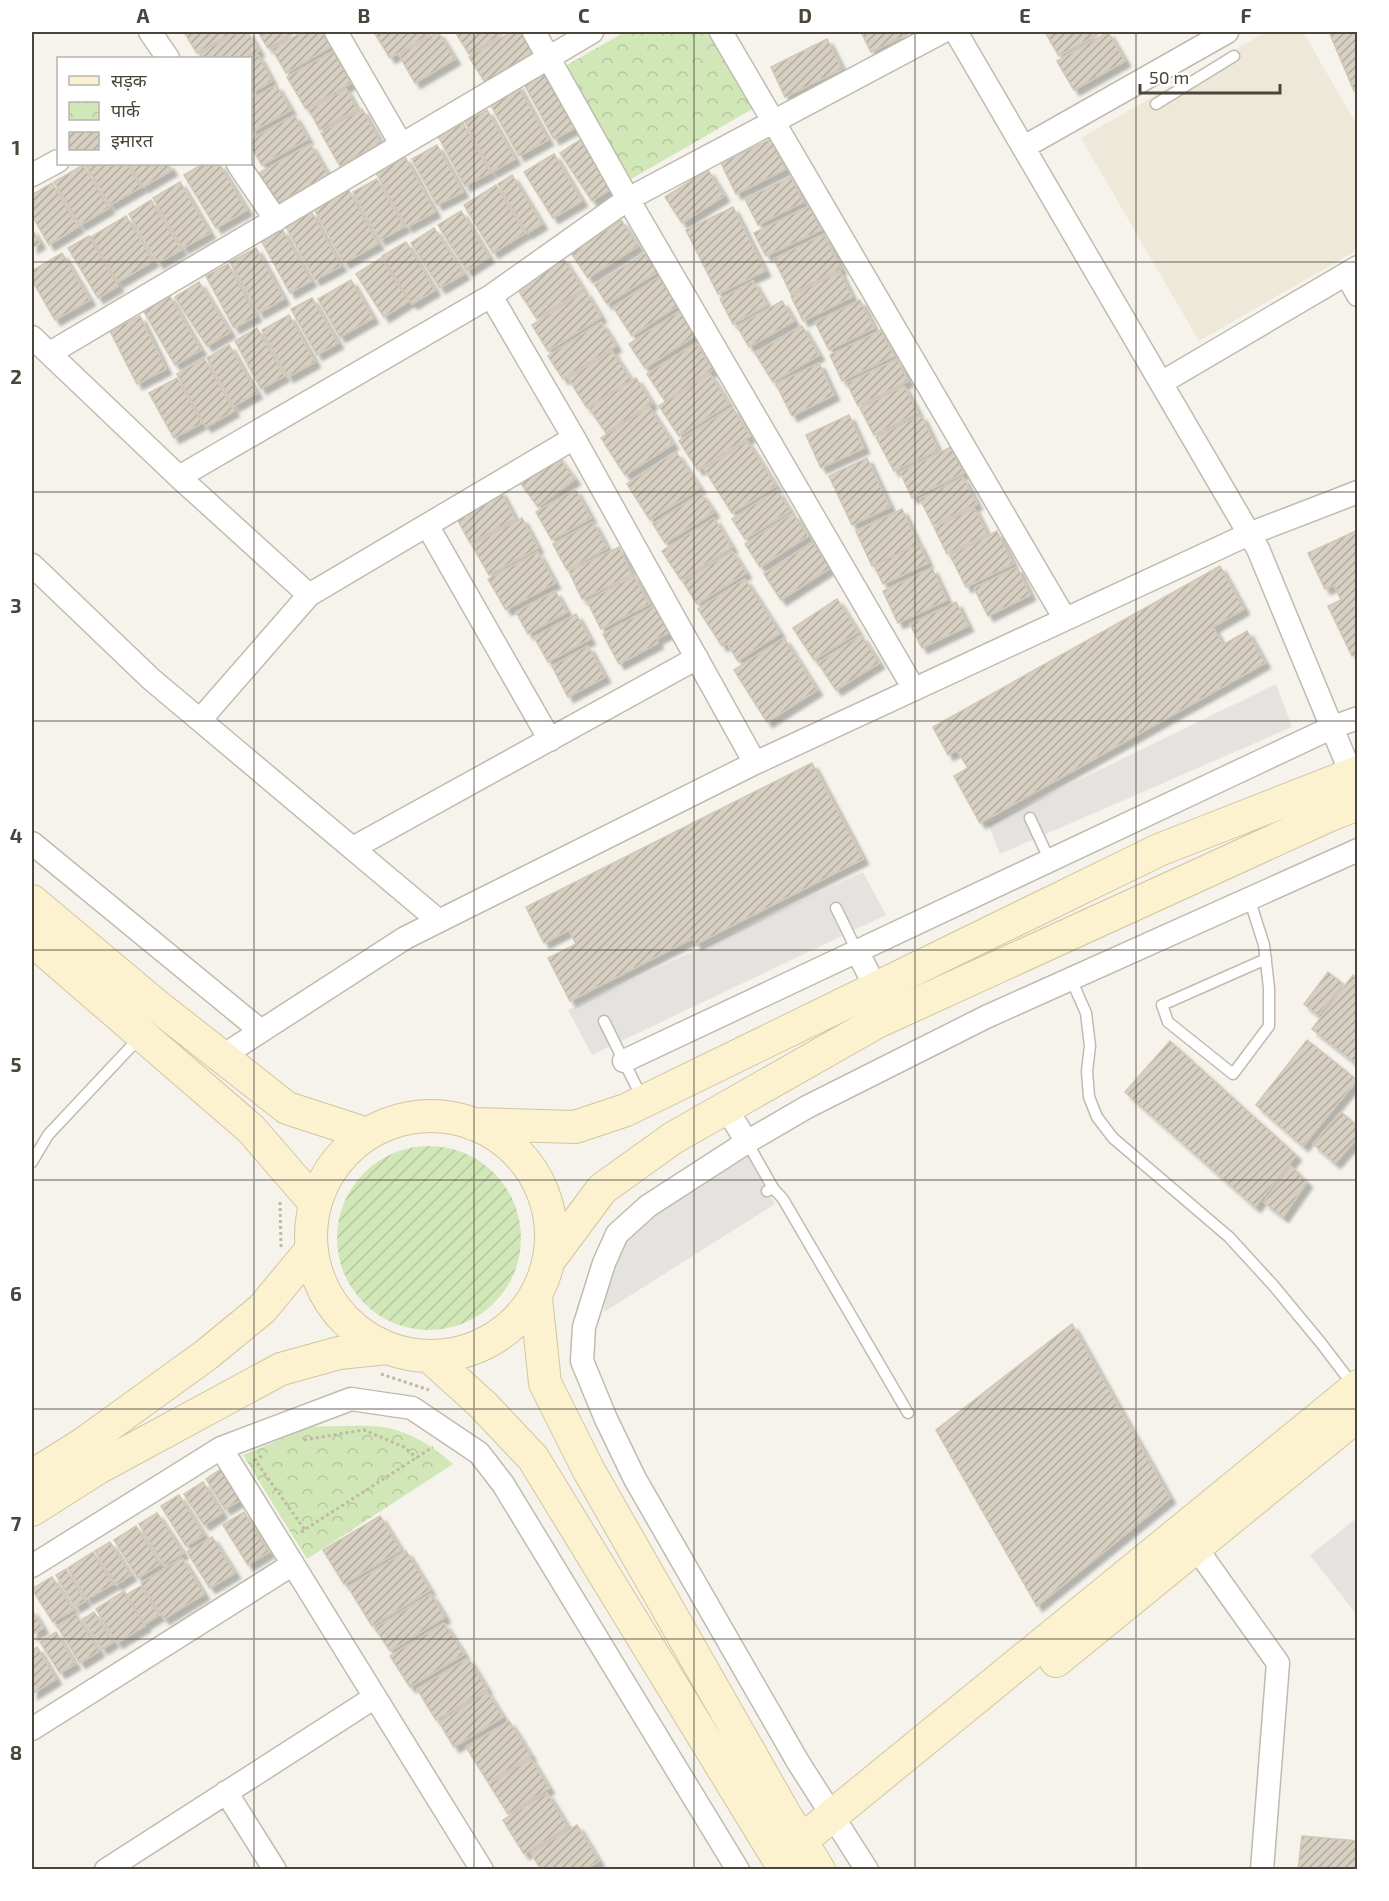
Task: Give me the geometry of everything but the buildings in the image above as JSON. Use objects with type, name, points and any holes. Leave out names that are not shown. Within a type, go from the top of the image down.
[{"type":"street","points":[[150,32],[167,57]]},
{"type":"street","points":[[336,32],[401,144]]},
{"type":"street","points":[[534,32],[914,689]]},
{"type":"street","points":[[50,353],[592,32]]},
{"type":"street","points":[[722,32],[1065,619]]},
{"type":"street","points":[[179,477],[491,296],[628,198],[942,32]]},
{"type":"street","points":[[956,32],[1258,549],[1356,785]]},
{"type":"street","points":[[1024,147],[1193,46],[1227,32]]},
{"type":"street","points":[[32,175],[57,162]]},
{"type":"street","points":[[239,165],[276,220]]},
{"type":"street","points":[[1161,383],[1352,270],[1358,295]]},
{"type":"street","points":[[491,296],[574,438],[755,763]]},
{"type":"street","points":[[32,337],[179,477],[309,595]]},
{"type":"street","points":[[200,720],[309,595],[574,438]]},
{"type":"street","points":[[221,1057],[405,938],[755,763],[1249,534],[1358,492]]},
{"type":"street","points":[[427,525],[550,740]]},
{"type":"street","points":[[32,565],[151,679],[439,921]]},
{"type":"street","points":[[353,849],[697,658]]},
{"type":"street","points":[[624,1061],[1358,718]]},
{"type":"street","points":[[472,1124],[574,1127],[626,1110],[1159,850],[1356,785]]},
{"type":"street","points":[[550,1259],[602,1189],[673,1138],[877,1022],[1330,815],[1356,785]]},
{"type":"street","points":[[32,843],[261,1031]]},
{"type":"street","points":[[867,1869],[798,1762],[635,1479],[606,1419],[582,1361],[584,1327],[604,1263],[617,1234],[648,1206],[747,1142],[807,1107],[986,1017],[1358,850]]},
{"type":"street","points":[[32,901],[221,1057],[287,1108],[367,1134]]},
{"type":"street","points":[[32,940],[251,1129],[315,1203]]},
{"type":"street","points":[[857,951],[876,988]]},
{"type":"street","points":[[726,1108],[747,1142]]},
{"type":"street","points":[[434,1115],[462,1119],[500,1136],[531,1167],[550,1209],[550,1259],[545,1280],[536,1298],[520,1318],[499,1337],[471,1351],[430,1357],[387,1348],[365,1337],[348,1323],[325,1294],[311,1250],[315,1203],[333,1165],[347,1148],[367,1134],[396,1120],[434,1115]]},
{"type":"street","points":[[32,1476],[83,1444],[206,1355],[262,1309],[311,1250]]},
{"type":"street","points":[[536,1298],[545,1383],[588,1469],[672,1617],[800,1861]]},
{"type":"street","points":[[32,1510],[98,1468],[281,1369],[339,1353],[387,1348]]},
{"type":"street","points":[[430,1357],[483,1405],[533,1458],[800,1861]]},
{"type":"street","points":[[800,1861],[838,1825],[1189,1538],[1357,1397]]},
{"type":"street","points":[[32,1566],[221,1448],[351,1399],[412,1408],[479,1453],[503,1484],[738,1869]]},
{"type":"street","points":[[221,1448],[482,1869]]},
{"type":"street","points":[[503,1484],[533,1458]]},
{"type":"street","points":[[1189,1538],[1278,1663],[1262,1869]]},
{"type":"street","points":[[32,1729],[293,1564]]},
{"type":"street","points":[[672,1617],[704,1600]]},
{"type":"street","points":[[107,1869],[375,1697]]},
{"type":"street","points":[[226,1792],[275,1869]]},
{"type":"lane","points":[[1193,46],[1200,77]]},
{"type":"lane","points":[[1156,104],[1234,56]]},
{"type":"lane","points":[[1030,818],[1050,861]]},
{"type":"lane","points":[[1249,898],[1264,945],[1266,959],[1269,988],[1269,1026],[1233,1074],[1168,1022],[1162,1005],[1266,959]]},
{"type":"lane","points":[[836,908],[857,951]]},
{"type":"lane","points":[[1071,979],[1086,1013],[1090,1046],[1087,1071],[1089,1097],[1097,1117],[1113,1138],[1229,1237],[1273,1284],[1321,1343],[1357,1397]]},
{"type":"lane","points":[[604,1021],[644,1101]]},
{"type":"lane","points":[[32,1162],[48,1135],[142,1034]]},
{"type":"lane","points":[[747,1142],[770,1190],[783,1199],[908,1413]]},
{"type":"path","points":[[422,1128],[456,1131],[488,1144],[514,1167],[532,1196],[539,1230],[538,1257],[529,1283],[515,1305],[495,1323],[471,1336],[445,1343],[418,1343],[392,1336],[368,1323],[348,1304],[334,1281],[324,1248],[326,1214],[338,1182],[360,1155],[388,1137],[422,1128]]},
{"type":"path","points":[[278,1195],[282,1245],[280,1252]]},
{"type":"path","points":[[298,1442],[364,1430],[404,1447],[417,1458]]},
{"type":"path","points":[[265,1455],[255,1460],[303,1531],[433,1447]]},
{"type":"shaded area","points":[[1266,32],[1303,32],[1357,125],[1357,250],[1199,341],[1081,138]]},
{"type":"shaded area","points":[[1276,684],[1292,727],[1000,854],[988,824]]},
{"type":"shaded area","points":[[863,872],[886,915],[592,1055],[568,1010]]},
{"type":"shaded area","points":[[745,1151],[775,1204],[604,1312],[608,1273],[638,1221]]},
{"type":"shaded area","points":[[1357,1518],[1357,1615],[1310,1555]]},
{"type":"green space","points":[[625,32],[709,32],[754,108],[626,182],[560,69]]},
{"type":"green space","points":[[429,1146],[464,1153],[480,1161],[494,1173],[506,1187],[514,1203],[521,1238],[514,1273],[506,1289],[494,1303],[480,1315],[464,1323],[429,1330],[394,1323],[378,1315],[364,1303],[352,1289],[344,1273],[337,1238],[344,1203],[352,1187],[364,1173],[378,1161],[394,1153]]},
{"type":"green space","points":[[377,1426],[402,1432],[429,1445],[453,1464],[307,1559],[243,1455],[310,1427]]}]
